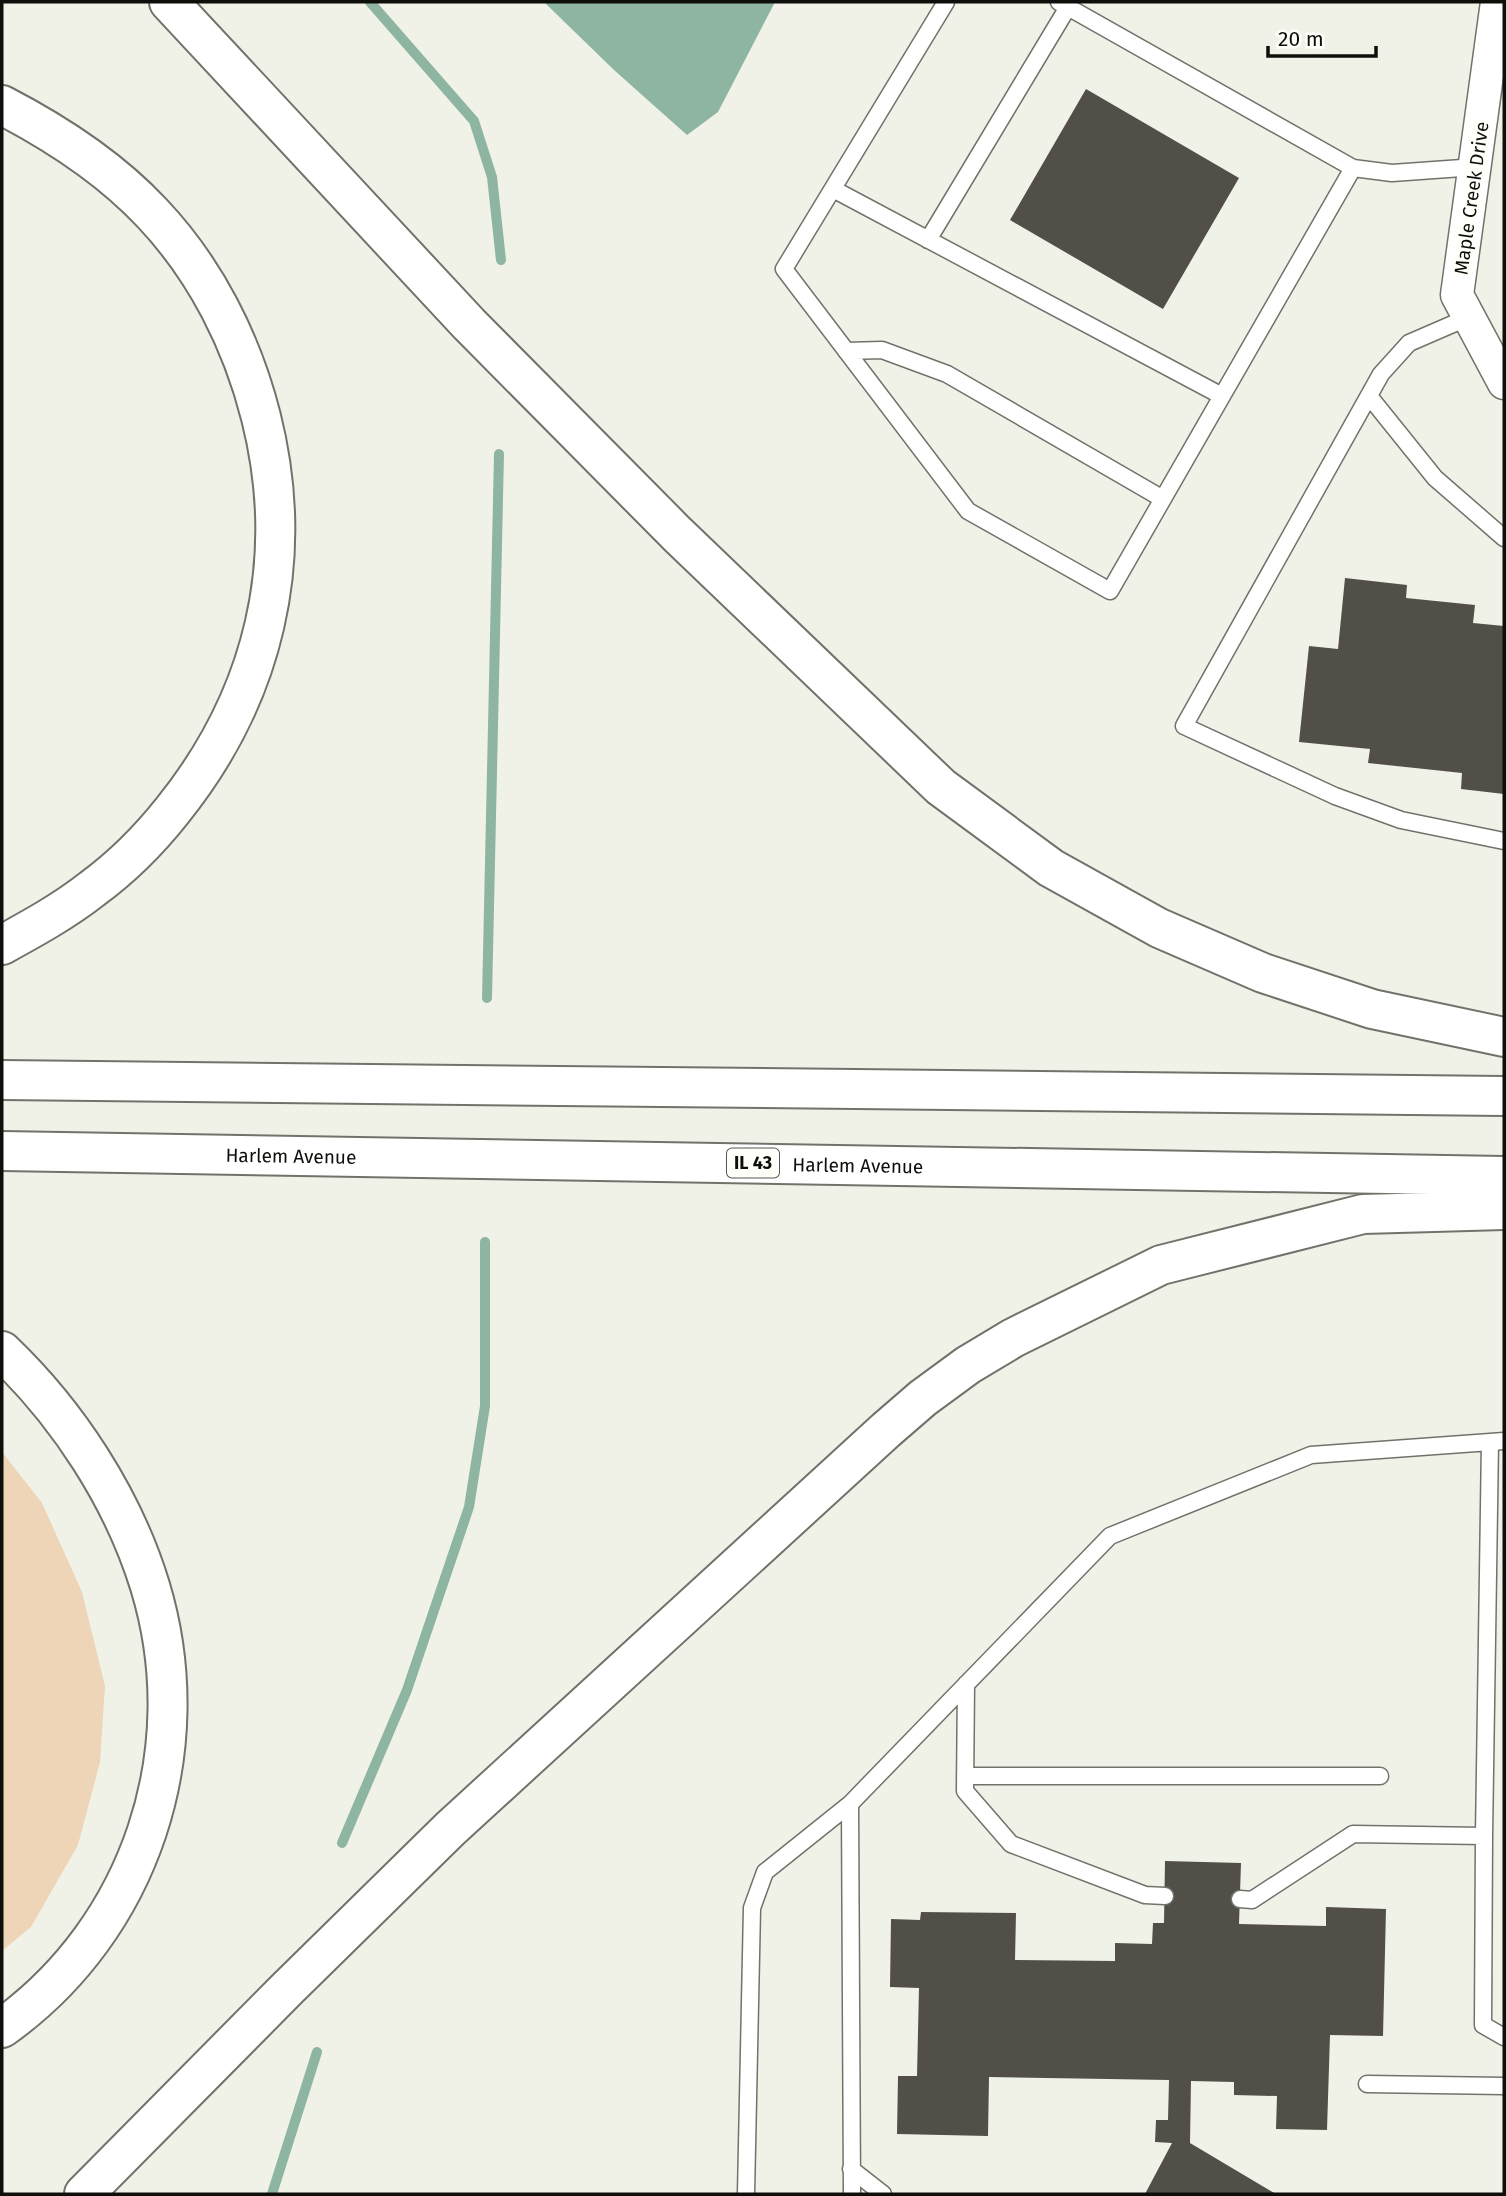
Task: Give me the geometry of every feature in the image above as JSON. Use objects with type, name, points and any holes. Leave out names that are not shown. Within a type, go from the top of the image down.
[{"type":"main road","points":[[169,2],[469,324],[677,534],[941,787],[1051,868],[1159,928],[1263,973],[1372,1009],[1504,1037]]},
{"type":"main road","points":[[2,105],[45,127],[107,172],[152,213],[186,255],[212,294],[239,346],[256,398],[268,445],[274,484],[275,535],[270,605],[255,661],[240,703],[191,788],[156,830],[94,888],[45,922],[2,945]]},
{"type":"main road","points":[[2,1080],[1504,1096]]},
{"type":"main road","name":"Harlem Avenue","points":[[2,1151],[1504,1176]]},
{"type":"main road","points":[[84,2194],[450,1829],[886,1430],[923,1398],[968,1366],[1013,1338],[1161,1265],[1363,1214],[1504,1210]]},
{"type":"main road","points":[[2,1351],[47,1399],[88,1454],[123,1520],[149,1586],[162,1640],[168,1694],[165,1750],[154,1813],[126,1885],[103,1925],[53,1986],[2,2028]]},
{"type":"street","name":"Maple Creek Drive","points":[[1497,2],[1457,295],[1504,383]]},
{"type":"lane","points":[[946,2],[784,270],[968,511],[1110,591],[1353,168]]},
{"type":"lane","points":[[928,240],[1063,4],[1353,168],[1392,173],[1476,167]]},
{"type":"lane","points":[[833,190],[1222,396]]},
{"type":"lane","points":[[1469,317],[1409,343],[1381,374],[1184,726],[1346,800],[1401,820],[1504,841]]},
{"type":"lane","points":[[846,351],[882,349],[947,374],[1163,499]]},
{"type":"lane","points":[[1369,396],[1435,478],[1504,538]]},
{"type":"lane","points":[[746,2194],[752,1908],[765,1872],[850,1804],[1110,1536],[1311,1455],[1497,1441],[1484,1836],[1483,2025],[1504,2037]]},
{"type":"lane","points":[[966,1684],[965,1791],[1011,1844],[1145,1895],[1165,1896]]},
{"type":"lane","points":[[965,1776],[1380,1776]]},
{"type":"lane","points":[[850,1804],[852,2194]]},
{"type":"lane","points":[[1240,1899],[1252,1900],[1353,1834],[1484,1836]]},
{"type":"lane","points":[[1367,2084],[1504,2086]]},
{"type":"lane","points":[[851,2169],[883,2194]]},
{"type":"shaded area","points":[[544,2],[775,2],[718,112],[687,135],[614,70]]},
{"type":"shaded area","points":[[2,1452],[42,1503],[82,1592],[105,1686],[100,1762],[78,1845],[31,1927],[2,1951]]},
{"type":"building","points":[[1086,89],[1239,178],[1163,309],[1010,220]]},
{"type":"building","points":[[1345,578],[1407,585],[1406,598],[1475,605],[1473,623],[1504,626],[1504,794],[1461,789],[1462,773],[1368,763],[1370,749],[1299,742],[1309,646],[1338,649]]},
{"type":"building","points":[[1165,1861],[1241,1863],[1239,1924],[1326,1926],[1326,1907],[1386,1909],[1383,2036],[1330,2035],[1327,2130],[1276,2129],[1277,2096],[1234,2095],[1234,2082],[1191,2081],[1190,2143],[1276,2194],[1145,2194],[1172,2143],[1155,2142],[1156,2120],[1168,2120],[1169,2080],[989,2077],[988,2136],[897,2134],[898,2076],[917,2076],[919,1988],[890,1987],[891,1919],[920,1920],[921,1912],[1016,1913],[1015,1960],[1115,1961],[1115,1943],[1152,1944],[1153,1923],[1164,1923]]},
{"type":"waterway","points":[[370,2],[474,121],[492,177],[501,260]]},
{"type":"waterway","points":[[487,998],[499,454]]},
{"type":"waterway","points":[[342,1843],[407,1690],[469,1507],[485,1406],[485,1242]]},
{"type":"waterway","points":[[272,2194],[317,2052]]}]
